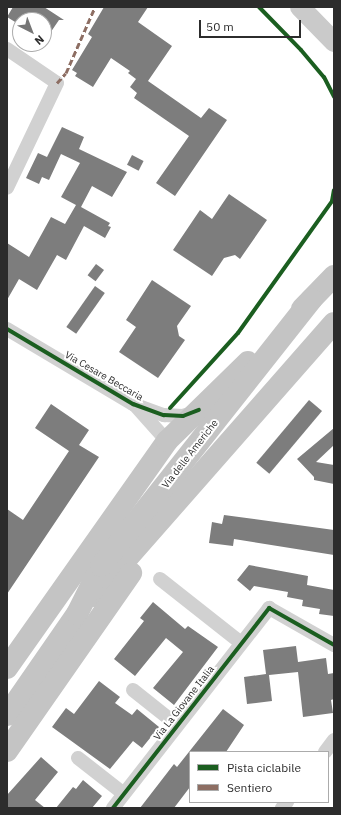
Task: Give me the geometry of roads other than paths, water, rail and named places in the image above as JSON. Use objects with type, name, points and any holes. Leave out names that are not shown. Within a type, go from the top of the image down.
[{"type":"main road","points":[[300,7],[334,42]]},
{"type":"main road","points":[[306,7],[334,29]]},
{"type":"main road","points":[[7,668],[167,441],[334,276]]},
{"type":"main road","name":"Via delle Americhe","points":[[77,614],[101,566],[312,299]]},
{"type":"main road","name":"Via delle Americhe","points":[[7,715],[77,614],[192,486],[334,323]]},
{"type":"main road","points":[[155,498],[170,465],[171,455],[167,441]]},
{"type":"main road","points":[[7,751],[192,486]]},
{"type":"street","points":[[7,48],[57,83],[7,188]]},
{"type":"street","name":"Via Cesare Beccaria","points":[[7,329],[133,404],[164,415],[183,416],[199,410]]},
{"type":"street","name":"Via Cesare Beccaria","points":[[133,404],[167,441]]},
{"type":"street","points":[[160,579],[241,643]]},
{"type":"street","name":"Via La Giovane Italia","points":[[113,808],[269,608],[334,645]]},
{"type":"street","points":[[133,690],[177,725]]},
{"type":"street","points":[[326,751],[334,740]]},
{"type":"street","points":[[78,758],[124,794]]}]
